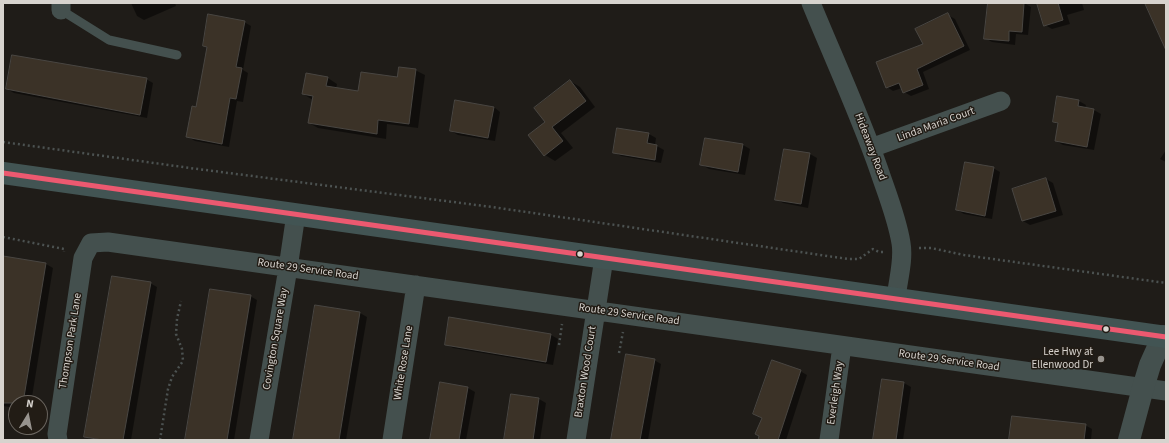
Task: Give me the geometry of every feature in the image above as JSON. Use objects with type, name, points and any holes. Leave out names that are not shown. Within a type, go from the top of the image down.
[{"type":"main road","points":[[3,173],[604,258],[1165,335]]},
{"type":"street","name":"Hideaway Road","points":[[811,3],[843,76],[892,208],[901,244],[896,298]]},
{"type":"street","name":"Linda Maria Court","points":[[871,148],[1000,101]]},
{"type":"street","name":"Covington Square Way","points":[[259,440],[296,214]]},
{"type":"street","name":"Route 29 Service Road","points":[[91,243],[108,242],[1166,391]]},
{"type":"street","name":"Thompson Park Lane","points":[[58,440],[57,434],[83,258],[91,243]]},
{"type":"street","name":"Braxton Wood Court","points":[[576,440],[604,258]]},
{"type":"street","name":"White Rose Lane","points":[[392,440],[416,285]]},
{"type":"street","points":[[1130,440],[1150,365],[1165,335]]},
{"type":"street","name":"Everleigh Way","points":[[829,440],[842,346]]},
{"type":"lane","points":[[61,6],[109,40],[177,55]]},
{"type":"path","points":[[3,142],[492,207],[848,259],[859,259],[874,250],[879,252],[931,248],[964,255],[1166,283]]},
{"type":"path","points":[[3,237],[64,249],[64,254]]},
{"type":"path","points":[[160,440],[168,389],[172,377],[183,361],[182,349],[176,334],[177,319],[181,301]]},
{"type":"path","points":[[559,345],[563,320]]},
{"type":"path","points":[[619,353],[624,329]]},
{"type":"building","points":[[988,3],[1024,3],[1022,32],[1009,31],[1009,41],[984,39]]},
{"type":"building","points":[[1037,3],[1058,3],[1063,20],[1044,26]]},
{"type":"building","points":[[1145,3],[1166,3],[1166,50]]},
{"type":"building","points":[[948,13],[964,46],[917,69],[923,85],[903,93],[899,83],[886,88],[876,62],[923,44],[915,29]]},
{"type":"building","points":[[208,14],[245,21],[236,67],[242,68],[236,99],[230,98],[222,144],[186,137],[192,106],[196,107],[207,47],[203,46]]},
{"type":"building","points":[[12,55],[147,78],[140,115],[6,89]]},
{"type":"building","points":[[399,67],[416,69],[409,124],[378,120],[377,134],[308,123],[313,96],[302,94],[306,73],[328,77],[326,86],[358,91],[361,72],[397,77]]},
{"type":"building","points":[[570,80],[586,101],[552,127],[563,141],[544,156],[528,135],[545,122],[534,108]]},
{"type":"building","points":[[1057,96],[1079,100],[1078,106],[1094,109],[1087,147],[1055,141],[1058,123],[1053,122]]},
{"type":"building","points":[[455,100],[494,107],[488,138],[450,131]]},
{"type":"building","points":[[617,128],[649,133],[647,143],[657,145],[655,160],[613,153]]},
{"type":"building","points":[[705,138],[743,144],[738,172],[700,165]]},
{"type":"building","points":[[784,149],[810,153],[801,204],[775,200]]},
{"type":"building","points":[[965,162],[994,167],[985,216],[956,210]]},
{"type":"building","points":[[1046,178],[1056,211],[1022,221],[1012,189]]},
{"type":"building","points":[[3,256],[46,263],[24,395],[8,395],[8,403],[3,403]]},
{"type":"building","points":[[112,276],[151,282],[123,440],[103,440],[84,437]]},
{"type":"building","points":[[210,289],[251,295],[227,440],[185,440]]},
{"type":"building","points":[[315,305],[360,312],[339,440],[293,440]]},
{"type":"building","points":[[449,317],[551,334],[546,362],[445,345]]},
{"type":"building","points":[[626,354],[655,359],[640,440],[611,440]]},
{"type":"building","points":[[772,360],[801,370],[778,440],[758,440],[759,436],[755,434],[762,418],[753,414]]},
{"type":"building","points":[[882,379],[904,382],[896,440],[873,440]]},
{"type":"building","points":[[440,382],[468,387],[459,440],[430,440]]},
{"type":"building","points":[[511,394],[539,398],[533,440],[504,440]]},
{"type":"building","points":[[1012,416],[1086,424],[1084,440],[1009,440]]},
{"type":"transit line","points":[[3,173],[1166,337]]},
{"type":"place","name":"Lee Hwy at Ellenwood Dr","points":[[1101,359]]}]
